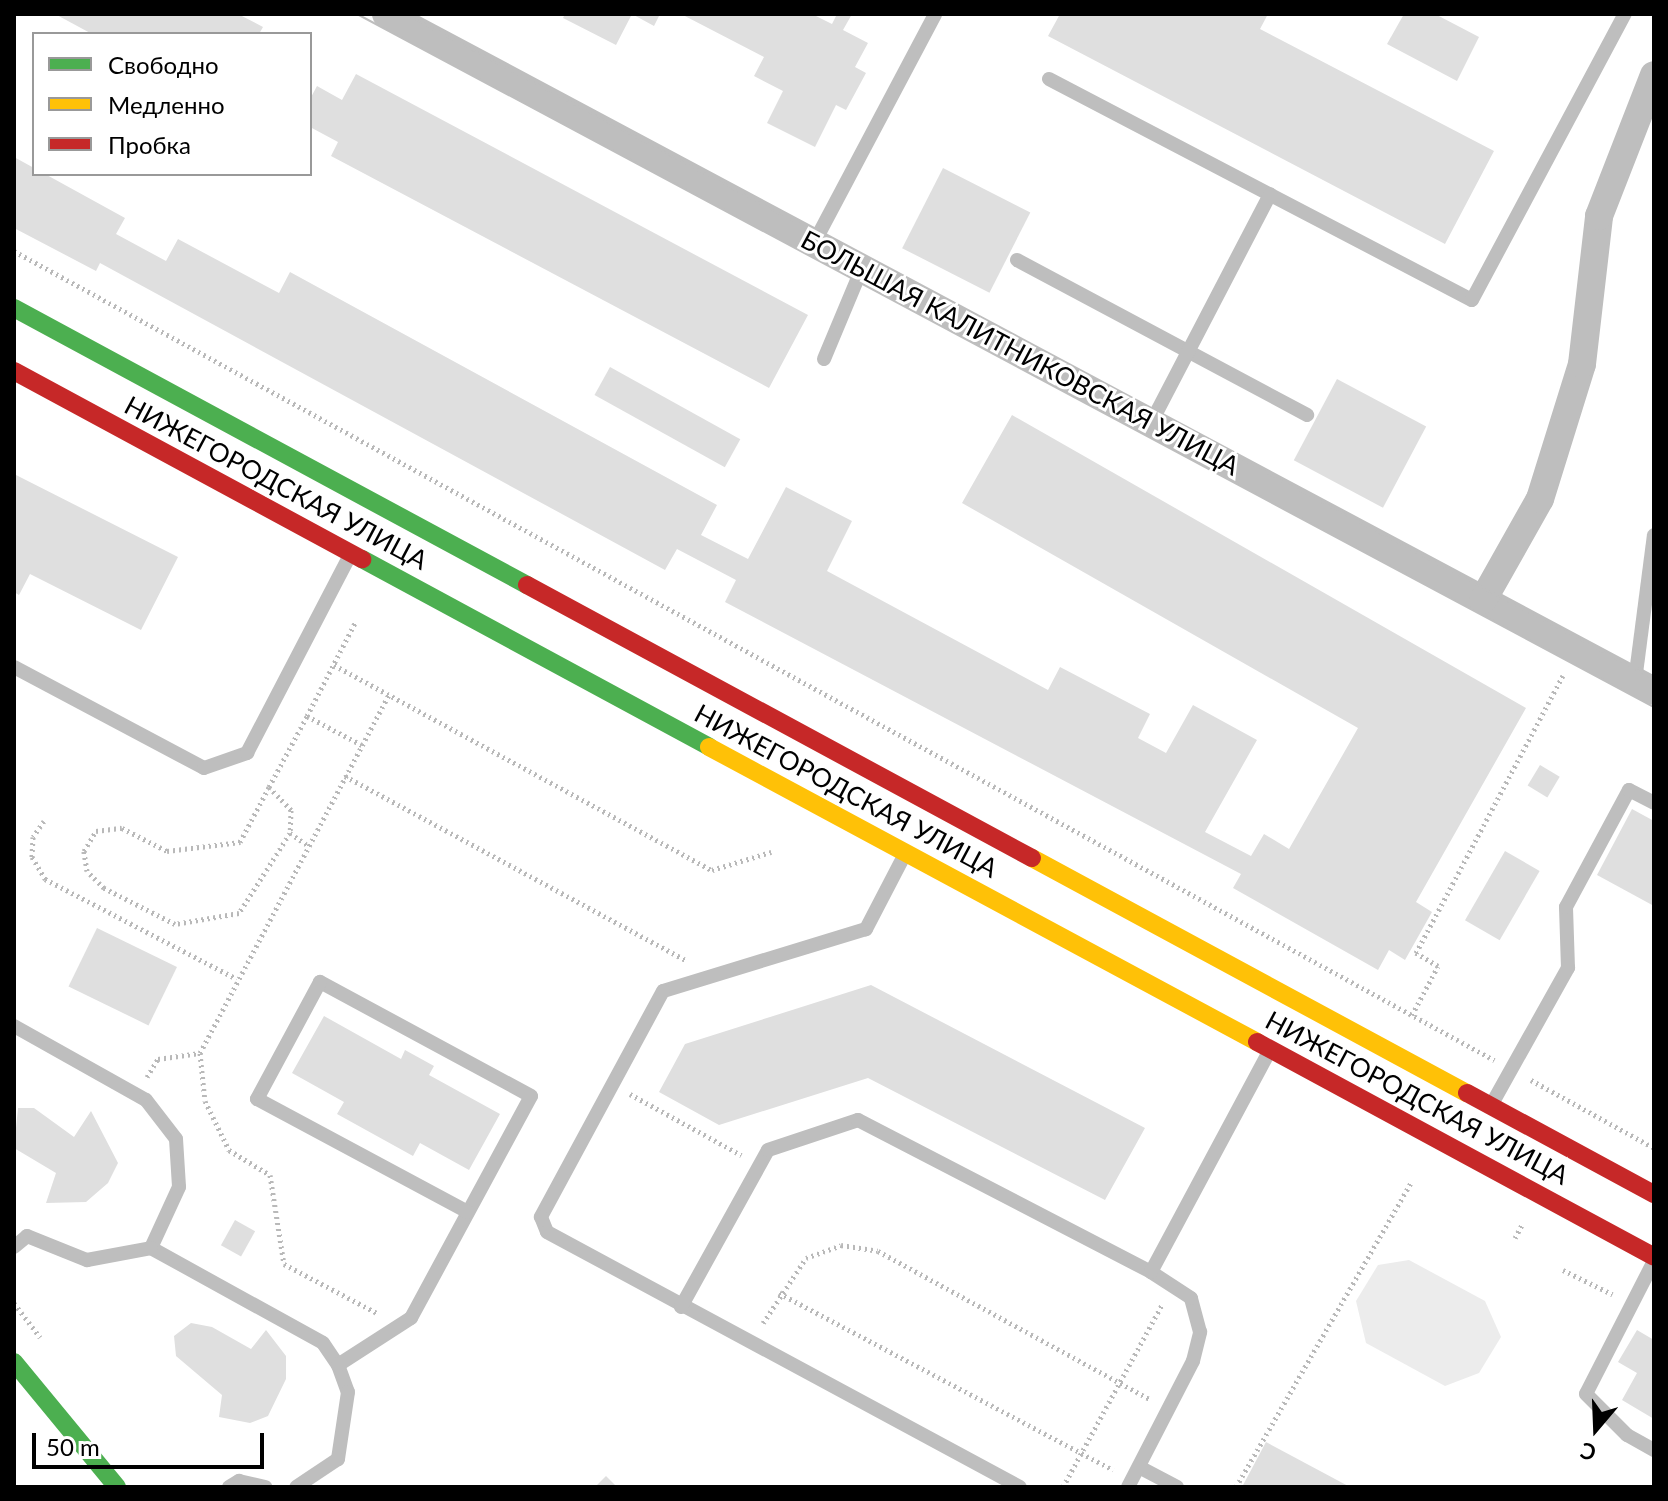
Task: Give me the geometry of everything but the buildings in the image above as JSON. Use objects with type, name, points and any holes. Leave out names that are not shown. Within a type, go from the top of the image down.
[{"type":"main road","name":"НИЖЕГОРОДСКАЯ УЛИЦА","points":[[14,308],[1654,1194]]},
{"type":"main road","name":"НИЖЕГОРОДСКАЯ УЛИЦА","points":[[14,371],[905,854],[1271,1048],[1654,1259]]},
{"type":"main road","points":[[16,1366],[117,1487]]},
{"type":"street","name":"БОЛЬШАЯ КАЛИТНИКОВСКАЯ УЛИЦА","points":[[386,14],[1644,686]]},
{"type":"street","points":[[1483,600],[1540,499],[1582,364],[1599,216],[1654,75]]},
{"type":"lane","points":[[814,243],[935,14]]},
{"type":"lane","points":[[1049,79],[1472,300],[1625,14]]},
{"type":"lane","points":[[1151,423],[1270,194]]},
{"type":"lane","points":[[1017,260],[1307,415]]},
{"type":"lane","points":[[824,359],[862,268]]},
{"type":"lane","points":[[1644,686],[1654,535]]},
{"type":"lane","points":[[14,667],[204,768],[219,763],[247,753],[351,553]]},
{"type":"lane","points":[[1491,1104],[1568,968],[1566,907],[1629,790],[1654,803]]},
{"type":"lane","points":[[905,854],[866,929],[663,991],[541,1217],[547,1232],[681,1307],[1020,1487]]},
{"type":"lane","points":[[338,1365],[411,1318],[531,1096],[320,982],[257,1099],[468,1212]]},
{"type":"lane","points":[[14,1026],[146,1100],[176,1139],[179,1187],[151,1248]]},
{"type":"lane","points":[[1151,1272],[1271,1048]]},
{"type":"lane","points":[[681,1307],[768,1150],[858,1120],[1151,1272],[1191,1298],[1200,1332],[1193,1361],[1133,1478],[1177,1487]]},
{"type":"lane","points":[[14,1247],[27,1236],[87,1260],[151,1248],[323,1343],[338,1365],[348,1392],[338,1459],[296,1487]]},
{"type":"lane","points":[[1654,1259],[1586,1394],[1627,1435],[1654,1450]]},
{"type":"lane","points":[[229,1487],[239,1481],[265,1487]]},
{"type":"path","points":[[14,251],[1654,1148]]},
{"type":"path","points":[[269,787],[291,810],[290,833],[252,898],[239,913],[218,921],[175,924],[104,888],[87,871],[84,851],[96,831],[122,828],[167,851],[240,842],[355,623]]},
{"type":"path","points":[[334,665],[712,870],[771,852]]},
{"type":"path","points":[[1412,1015],[1438,966],[1416,953],[1564,672]]},
{"type":"path","points":[[389,695],[307,845],[200,1053],[205,1101],[229,1150],[270,1175],[284,1264],[400,1325]]},
{"type":"path","points":[[307,716],[362,745]]},
{"type":"path","points":[[345,776],[714,975]]},
{"type":"path","points":[[44,821],[33,837],[32,857],[45,879],[237,979]]},
{"type":"path","points":[[290,833],[307,845]]},
{"type":"path","points":[[135,1094],[158,1059],[200,1053]]},
{"type":"path","points":[[612,1084],[760,1165]]},
{"type":"path","points":[[1236,1487],[1411,1183]]},
{"type":"path","points":[[751,1344],[779,1293],[806,1258],[841,1245],[878,1251],[1168,1409]]},
{"type":"path","points":[[1563,1270],[1630,1303]]},
{"type":"path","points":[[1063,1487],[1172,1286]]},
{"type":"path","points":[[779,1293],[1133,1478]]},
{"type":"shaded area","points":[[1409,1260],[1485,1301],[1501,1337],[1479,1373],[1445,1386],[1366,1343],[1356,1301],[1378,1265]]},
{"type":"tram line","points":[[357,14],[1654,707]]},
{"type":"tram line","points":[[405,14],[1654,679]]},
{"type":"traffic: fast","points":[[14,308],[527,585]]},
{"type":"traffic: fast","points":[[362,559],[709,747]]},
{"type":"traffic: fast","points":[[14,1362],[117,1487]]},
{"type":"traffic: slow","points":[[709,747],[1257,1042]]},
{"type":"traffic: slow","points":[[1032,858],[1467,1093]]},
{"type":"traffic: jam","points":[[14,371],[362,559]]},
{"type":"traffic: jam","points":[[527,585],[1032,858]]},
{"type":"traffic: jam","points":[[1257,1042],[1654,1257]]},
{"type":"traffic: jam","points":[[1467,1093],[1654,1194]]}]
